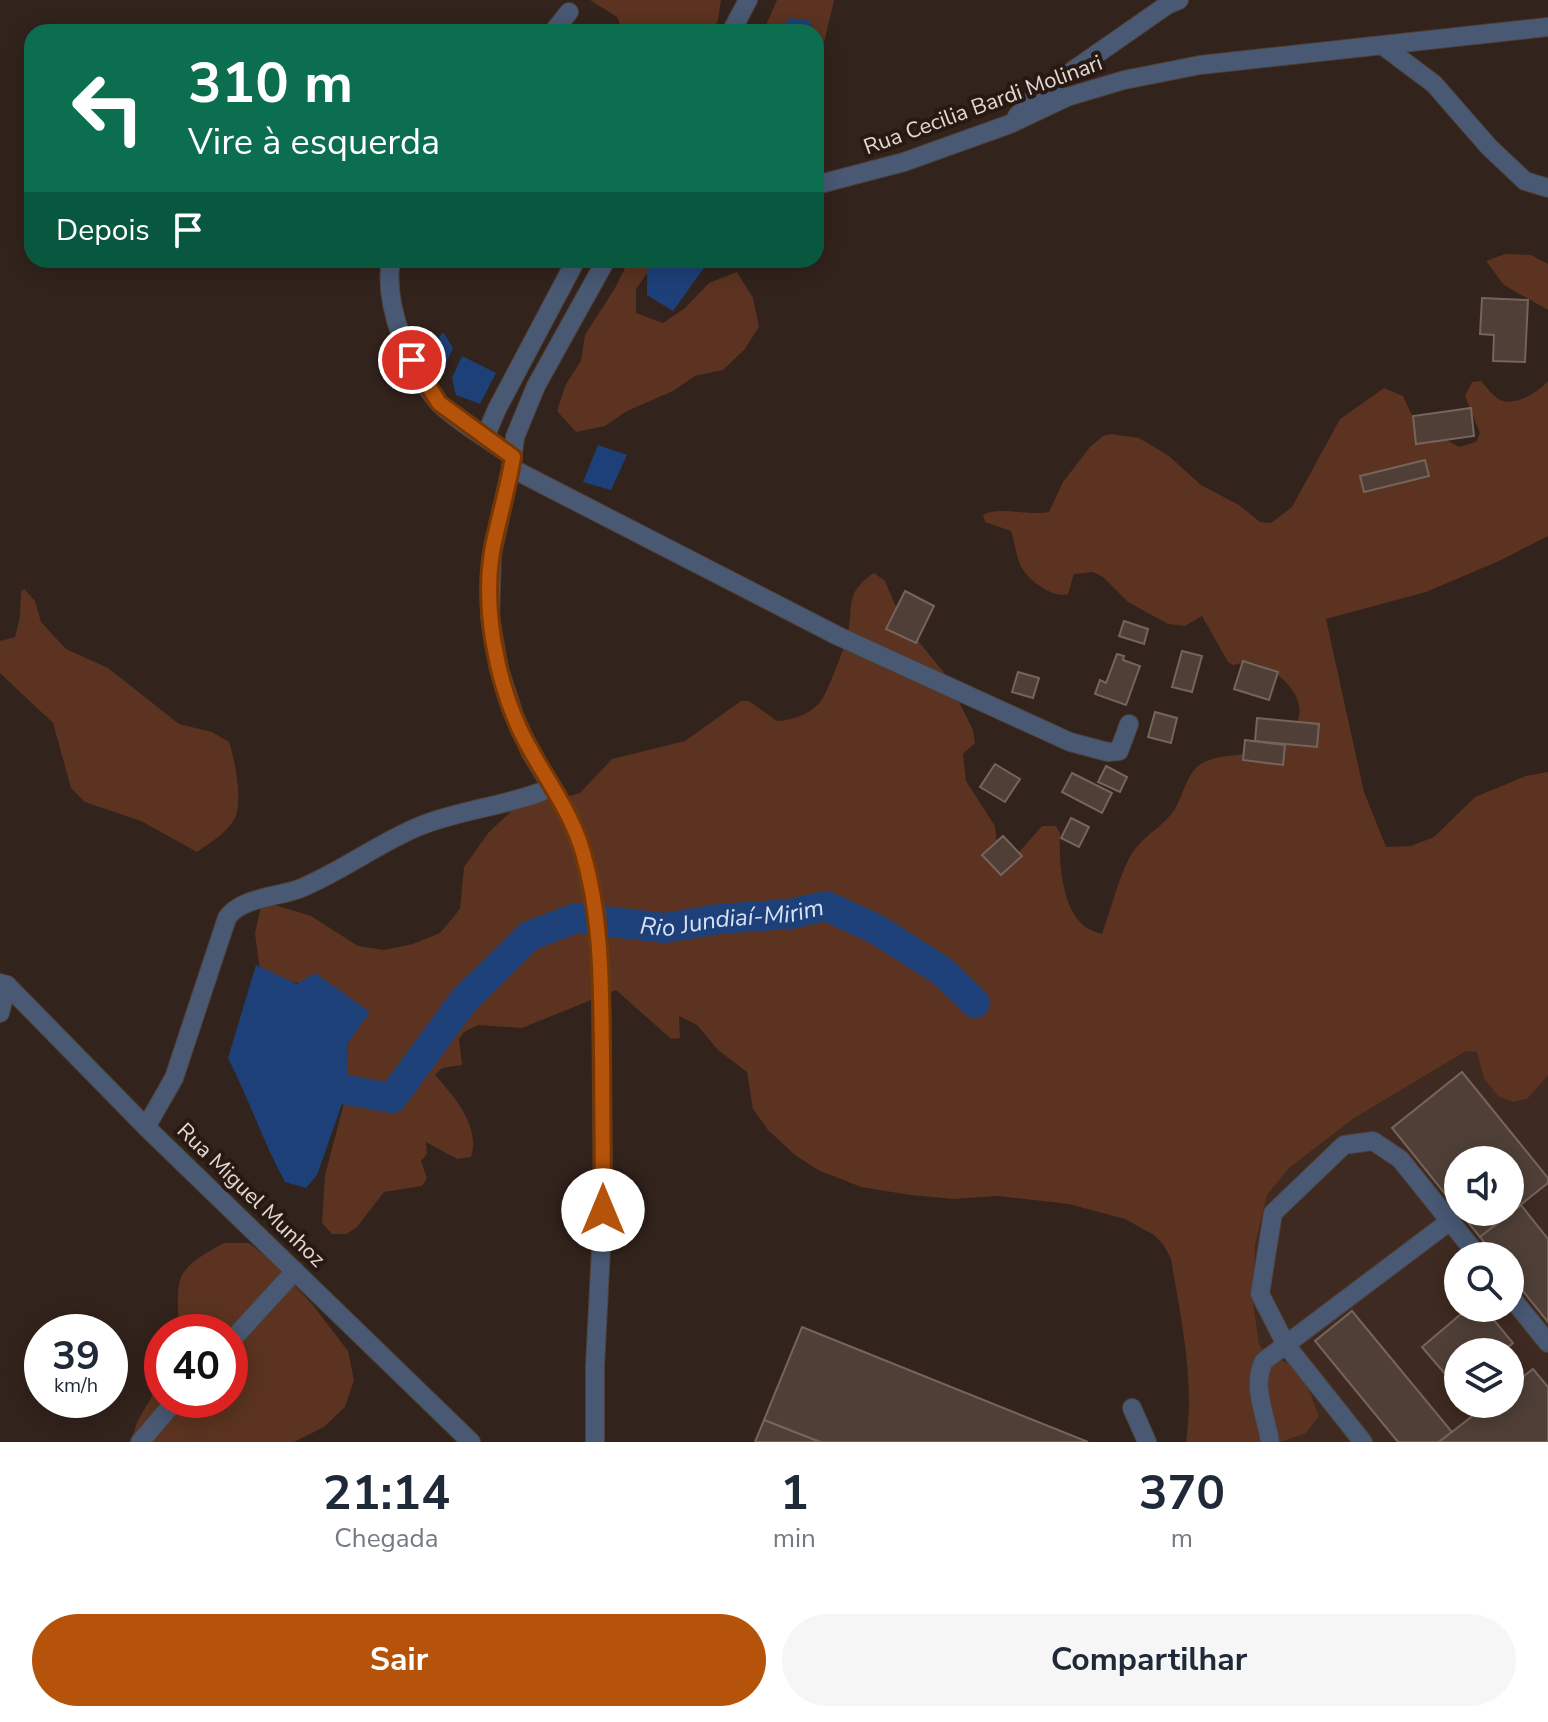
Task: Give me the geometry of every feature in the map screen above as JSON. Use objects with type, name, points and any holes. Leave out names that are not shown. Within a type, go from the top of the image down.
[{"type":"street","points":[[735,24],[748,0]]},
{"type":"street","points":[[1010,124],[1035,97],[1167,5],[1179,0]]},
{"type":"street","points":[[559,24],[569,12]]},
{"type":"street","name":"Rua Cecilia Bardi Molinari","points":[[824,183],[904,162],[1010,124],[1067,97],[1124,80],[1200,65],[1548,27]]},
{"type":"street","points":[[1382,45],[1434,84],[1489,147],[1525,181],[1548,188]]},
{"type":"street","points":[[389,268],[387,280],[395,317],[412,360],[439,403],[485,437],[512,462],[838,636],[1070,742],[1108,752],[1119,751],[1129,724]]},
{"type":"street","points":[[485,437],[572,268]]},
{"type":"street","points":[[595,1442],[595,1366],[603,1210],[601,976],[596,911],[583,853],[569,815],[551,788],[515,718],[499,669],[490,617],[492,554],[515,437],[536,386],[602,268]]},
{"type":"street","points":[[146,1127],[174,1078],[227,918],[233,909],[243,903],[299,888],[420,826],[531,797],[551,788]]},
{"type":"street","points":[[0,1013],[3,984]]},
{"type":"street","name":"Rua Miguel Munhoz","points":[[3,984],[471,1442]]},
{"type":"street","points":[[1363,1442],[1286,1345],[1260,1294],[1273,1213],[1344,1145],[1373,1141],[1400,1159],[1444,1214]]},
{"type":"street","points":[[1270,1442],[1258,1386],[1258,1371],[1264,1361],[1444,1226]]},
{"type":"street","points":[[1454,1226],[1467,1242]]},
{"type":"street","points":[[248,1322],[295,1271]]},
{"type":"street","points":[[1524,1313],[1548,1343]]},
{"type":"street","points":[[1132,1408],[1147,1442]]},
{"type":"street","points":[[140,1442],[161,1418]]},
{"type":"shaded area","points":[[590,0],[721,0],[716,24],[620,24],[617,17]]},
{"type":"shaded area","points":[[777,0],[834,0],[824,43],[824,24],[766,24]]},
{"type":"shaded area","points":[[1505,254],[1531,255],[1548,264],[1548,310],[1504,285],[1486,261]]},
{"type":"shaded area","points":[[625,268],[650,268],[636,289],[636,313],[663,323],[685,308],[709,283],[737,272],[753,298],[759,327],[744,350],[723,370],[695,376],[673,391],[627,411],[605,426],[576,432],[557,411],[566,384],[581,361],[585,335]]},
{"type":"shaded area","points":[[1481,381],[1495,397],[1513,402],[1539,390],[1548,381],[1548,536],[1426,592],[1326,619],[1364,792],[1386,847],[1411,846],[1434,837],[1475,797],[1526,776],[1548,772],[1548,1075],[1528,1098],[1514,1102],[1498,1096],[1484,1078],[1477,1052],[1466,1051],[1354,1118],[1289,1168],[1267,1195],[1255,1245],[1253,1303],[1259,1344],[1266,1356],[1289,1365],[1302,1376],[1319,1416],[1306,1433],[1280,1442],[1186,1442],[1189,1396],[1183,1327],[1171,1259],[1154,1235],[1125,1219],[1069,1204],[997,1196],[954,1199],[910,1195],[861,1187],[818,1170],[795,1155],[768,1130],[753,1109],[747,1072],[718,1050],[697,1025],[679,1016],[680,1038],[671,1039],[616,990],[522,1028],[478,1025],[464,1032],[459,1039],[462,1065],[442,1068],[435,1075],[469,1123],[473,1146],[471,1157],[457,1159],[426,1142],[427,1154],[421,1161],[427,1178],[422,1186],[384,1192],[357,1227],[347,1234],[332,1234],[322,1223],[325,1175],[345,1099],[349,1028],[299,983],[266,977],[260,972],[255,933],[262,901],[311,916],[358,946],[384,950],[413,944],[440,933],[460,909],[464,867],[489,832],[518,805],[539,796],[565,797],[580,793],[612,759],[685,741],[741,701],[749,701],[777,721],[801,716],[817,706],[845,643],[857,588],[874,573],[885,581],[902,621],[945,674],[973,730],[975,743],[963,754],[966,781],[995,826],[998,855],[1012,860],[1042,826],[1056,826],[1060,833],[1063,883],[1070,907],[1084,926],[1102,934],[1132,853],[1175,809],[1194,770],[1207,761],[1272,745],[1295,726],[1299,715],[1297,697],[1286,682],[1271,670],[1256,663],[1233,665],[1228,662],[1202,616],[1185,626],[1168,624],[1128,602],[1103,577],[1093,572],[1074,574],[1068,594],[1056,594],[1042,588],[1022,568],[1011,531],[985,522],[983,515],[998,511],[1049,512],[1063,482],[1090,447],[1103,436],[1111,434],[1139,438],[1169,456],[1201,485],[1239,505],[1260,522],[1271,523],[1292,507],[1340,419],[1384,388],[1403,396],[1420,433],[1442,437],[1459,447],[1476,442],[1480,433],[1465,396],[1472,382]]},
{"type":"shaded area","points":[[24,589],[35,601],[41,622],[66,649],[108,668],[179,724],[212,732],[229,742],[237,780],[237,810],[232,823],[218,837],[197,852],[141,821],[85,802],[71,788],[53,723],[0,673],[0,641],[15,637]]},
{"type":"shaded area","points":[[1548,1029],[1548,1442],[1207,1442],[1253,1104]]},
{"type":"shaded area","points":[[224,1243],[249,1243],[273,1262],[312,1304],[348,1351],[354,1380],[345,1407],[324,1427],[294,1442],[131,1442],[144,1410],[144,1418],[248,1418],[248,1314],[178,1314],[181,1277],[186,1269]]},
{"type":"water","points":[[789,18],[812,21],[811,24],[785,24]]},
{"type":"water","points":[[649,268],[704,268],[673,311],[647,295]]},
{"type":"water","points":[[443,332],[453,348],[441,374],[427,354]]},
{"type":"water","points":[[462,356],[496,373],[480,404],[456,395],[452,378]]},
{"type":"water","points":[[598,445],[627,455],[611,490],[583,482]]},
{"type":"water","points":[[256,965],[297,984],[315,973],[370,1012],[348,1043],[347,1090],[317,1175],[306,1188],[285,1182],[228,1058]]},
{"type":"building","points":[[1482,298],[1528,300],[1525,362],[1493,361],[1494,335],[1480,334]]},
{"type":"building","points":[[1471,408],[1474,436],[1416,444],[1413,416]]},
{"type":"building","points":[[1425,460],[1429,476],[1364,492],[1360,476]]},
{"type":"building","points":[[905,591],[934,606],[916,643],[886,629]]},
{"type":"building","points":[[1124,621],[1148,629],[1144,644],[1119,636]]},
{"type":"building","points":[[1182,651],[1202,656],[1192,692],[1172,687]]},
{"type":"building","points":[[1117,654],[1124,656],[1123,660],[1140,666],[1126,705],[1095,694],[1100,680],[1106,683]]},
{"type":"building","points":[[1243,661],[1278,672],[1269,700],[1234,689]]},
{"type":"building","points":[[1018,672],[1039,678],[1033,698],[1012,692]]},
{"type":"building","points":[[1155,712],[1177,718],[1171,743],[1148,737]]},
{"type":"building","points":[[1257,718],[1319,724],[1317,747],[1255,741]]},
{"type":"building","points":[[1245,740],[1285,745],[1283,765],[1243,760]]},
{"type":"building","points":[[995,764],[1020,779],[1005,802],[980,787]]},
{"type":"building","points":[[1106,766],[1127,777],[1120,792],[1098,782]]},
{"type":"building","points":[[1072,773],[1112,793],[1102,813],[1062,792]]},
{"type":"building","points":[[1071,818],[1089,827],[1079,847],[1061,838]]},
{"type":"building","points":[[1003,836],[1022,856],[1001,875],[982,855]]},
{"type":"building","points":[[1462,1072],[1522,1146],[1444,1146],[1444,1193],[1392,1128]]},
{"type":"building","points":[[1524,1148],[1548,1178],[1548,1183],[1524,1202]]},
{"type":"building","points":[[1524,1209],[1548,1239],[1548,1322],[1524,1292],[1524,1242],[1484,1242],[1480,1237],[1494,1226],[1524,1226]]},
{"type":"building","points":[[1471,1226],[1494,1226],[1480,1237]]},
{"type":"building","points":[[1352,1311],[1452,1432],[1439,1442],[1398,1442],[1315,1341]]},
{"type":"building","points":[[1451,1322],[1496,1322],[1509,1338],[1444,1338],[1444,1373],[1422,1347]]},
{"type":"building","points":[[802,1327],[1088,1442],[820,1442],[764,1420]]},
{"type":"building","points":[[1533,1369],[1548,1387],[1548,1442],[1439,1442],[1470,1418],[1524,1418],[1524,1376]]},
{"type":"building","points":[[764,1420],[820,1442],[755,1442]]},
{"type":"waterway","name":"Rio Jundiaí-Mirim","points":[[347,1090],[392,1098],[464,1000],[529,936],[576,918],[665,928],[719,919],[790,914],[826,906],[876,929],[942,971],[975,1003]]},
{"type":"route","points":[[412,360],[439,403],[513,457],[492,554],[490,617],[499,669],[515,718],[531,753],[569,815],[583,853],[596,911],[601,976],[603,1210]]}]
